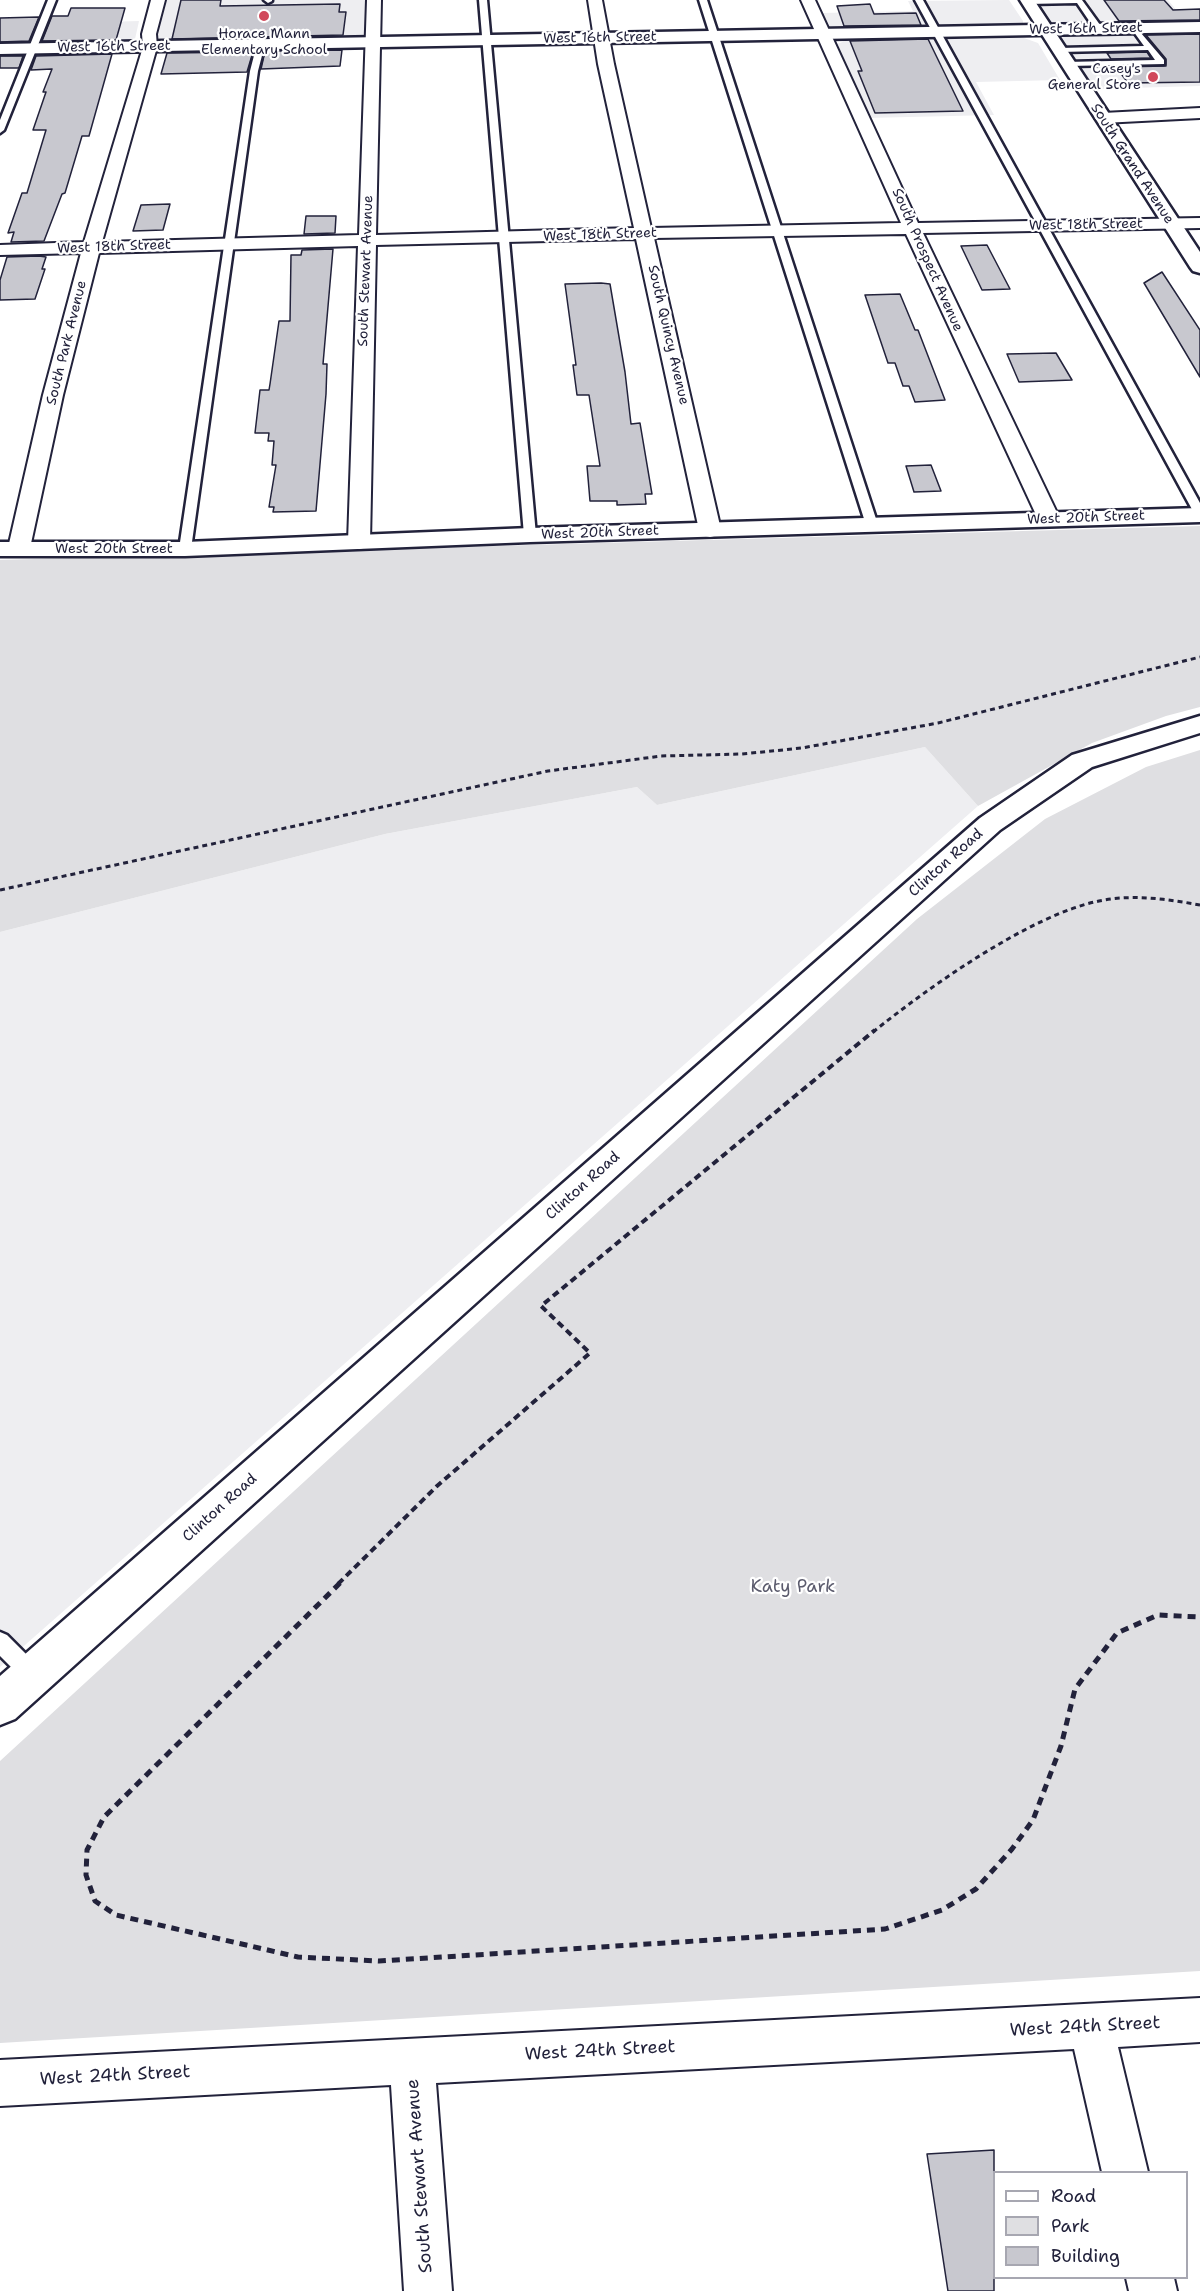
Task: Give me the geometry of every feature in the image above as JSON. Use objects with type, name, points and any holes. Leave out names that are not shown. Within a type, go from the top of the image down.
[{"type":"street","name":"South Park Avenue","points":[[10,548],[91,248],[150,46],[149,34],[158,0]]},
{"type":"street","name":"South Stewart Avenue","points":[[359,542],[374,0]]},
{"type":"street","name":"South Quincy Avenue","points":[[595,0],[601,38],[710,530]]},
{"type":"street","name":"South Prospect Avenue","points":[[808,0],[1048,519]]},
{"type":"street","name":"South Grand Avenue","points":[[1027,1],[1200,267]]},
{"type":"street","name":"West 16th Street","points":[[0,49],[1200,27]]},
{"type":"street","points":[[1102,118],[1200,113]]},
{"type":"street","name":"West 18th Street","points":[[0,250],[645,233],[1200,223]]},
{"type":"street","name":"West 20th Street","points":[[10,548],[185,549],[530,535],[1200,514]]},
{"type":"street","name":"Clinton Road","points":[[0,1704],[990,824],[1082,761],[1200,724]]},
{"type":"street","name":"West 24th Street","points":[[0,2083],[412,2060],[1091,2028],[1200,2020]]},
{"type":"street","points":[[1091,2028],[1125,2171]]},
{"type":"street","name":"South Stewart Avenue","points":[[412,2060],[428,2291]]},
{"type":"lane","points":[[0,130],[52,0]]},
{"type":"lane","points":[[483,0],[530,535]]},
{"type":"lane","points":[[703,0],[872,525]]},
{"type":"lane","points":[[919,0],[1200,514]]},
{"type":"lane","points":[[1027,1],[1079,1],[1100,29]]},
{"type":"lane","points":[[1064,58],[1161,62],[1135,28]]},
{"type":"lane","points":[[185,549],[228,243],[254,71],[261,44]]},
{"type":"lane","points":[[1064,58],[1150,48]]},
{"type":"lane","points":[[0,1642],[33,1674]]},
{"type":"path","points":[[0,890],[548,771],[661,756],[742,754],[802,748],[938,723],[1200,657]]},
{"type":"path","points":[[1200,905],[1138,898],[1101,901],[1059,912],[984,953],[935,985],[883,1024],[552,1295],[541,1306],[590,1353],[437,1486],[104,1817],[87,1850],[86,1875],[95,1901],[116,1915],[298,1957],[379,1961],[885,1929],[942,1910],[976,1889],[1012,1850],[1033,1820],[1061,1746],[1075,1689],[1117,1633],[1158,1615],[1200,1617]]},
{"type":"shaded area","name":"Horace Mann Elementary School","points":[[167,0],[366,0],[365,32],[363,36],[353,38],[167,41],[157,38]]},
{"type":"shaded area","points":[[1009,0],[1023,21],[1023,25],[833,30],[827,27],[822,13],[913,11],[908,1]]},
{"type":"shaded area","points":[[1031,0],[1168,0],[1187,23],[1058,26],[1050,24]]},
{"type":"shaded area","points":[[139,21],[135,39],[132,41],[96,42],[103,22]]},
{"type":"shaded area","points":[[1200,33],[1200,86],[1093,89],[1060,38],[1074,35]]},
{"type":"shaded area","points":[[1024,38],[1038,43],[1060,80],[976,82],[994,115],[866,118],[835,45],[847,40]]},
{"type":"shaded area","points":[[925,747],[978,806],[0,1667],[0,932],[385,834],[637,787],[657,805]]},
{"type":"green space","points":[[1200,526],[1200,707],[1166,716],[1092,743],[978,806],[925,747],[657,805],[637,787],[385,834],[0,932],[0,560]]},
{"type":"green space","name":"Katy Park","points":[[1200,750],[1200,1971],[0,2043],[0,1761],[917,919],[1045,819],[1146,767]]},
{"type":"building","name":"Horace Mann Elementary School","points":[[181,0],[221,0],[220,6],[340,4],[339,12],[346,12],[343,35],[172,39]]},
{"type":"building","points":[[1104,0],[1164,0],[1173,10],[1200,9],[1200,20],[1119,21]]},
{"type":"building","points":[[870,4],[874,14],[916,13],[921,25],[844,26],[837,6]]},
{"type":"building","points":[[71,8],[125,8],[116,40],[42,41],[52,16],[68,16]]},
{"type":"building","points":[[39,17],[29,41],[0,42],[0,18]]},
{"type":"building","points":[[1200,34],[1200,82],[1128,83],[1116,67],[1166,66],[1166,59],[1146,35]]},
{"type":"building","points":[[928,39],[963,111],[875,113],[858,71],[862,71],[850,41]]},
{"type":"building","points":[[342,50],[340,66],[261,69],[265,51]]},
{"type":"building","points":[[253,52],[247,72],[161,74],[167,53]]},
{"type":"building","points":[[1147,52],[1151,58],[1111,59],[1107,53]]},
{"type":"building","points":[[112,54],[89,136],[82,136],[65,193],[62,194],[44,241],[11,242],[14,232],[8,233],[22,193],[27,193],[46,130],[33,130],[52,69],[31,70],[36,56]]},
{"type":"building","points":[[0,56],[23,56],[19,68],[0,68]]},
{"type":"building","points":[[170,204],[163,230],[133,231],[141,205]]},
{"type":"building","points":[[306,216],[336,216],[335,233],[304,234]]},
{"type":"building","points":[[987,245],[1010,289],[982,290],[961,246]]},
{"type":"building","points":[[333,249],[323,364],[327,364],[326,394],[316,511],[273,512],[274,507],[269,507],[276,465],[272,465],[274,441],[268,441],[269,433],[255,433],[260,390],[269,390],[279,321],[290,321],[291,255],[301,255],[302,250]]},
{"type":"building","points":[[7,257],[46,257],[42,269],[45,269],[35,299],[0,300],[0,280]]},
{"type":"building","points":[[1162,272],[1200,330],[1200,377],[1144,283]]},
{"type":"building","points":[[565,284],[610,284],[631,424],[640,423],[652,494],[645,494],[646,504],[617,505],[617,501],[590,501],[587,466],[600,466],[589,395],[577,395],[573,365],[576,365]]},
{"type":"building","points":[[900,294],[915,330],[918,330],[945,400],[915,402],[909,386],[903,386],[895,363],[888,363],[865,295]]},
{"type":"building","points":[[1056,353],[1072,380],[1019,382],[1007,354]]},
{"type":"building","points":[[931,465],[941,491],[914,492],[906,466]]},
{"type":"building","points":[[994,2150],[994,2291],[948,2291],[927,2154]]},
{"type":"place","name":"Horace Mann Elementary School","points":[[264,16]]},
{"type":"place","name":"Casey's General Store","points":[[1153,77]]}]
